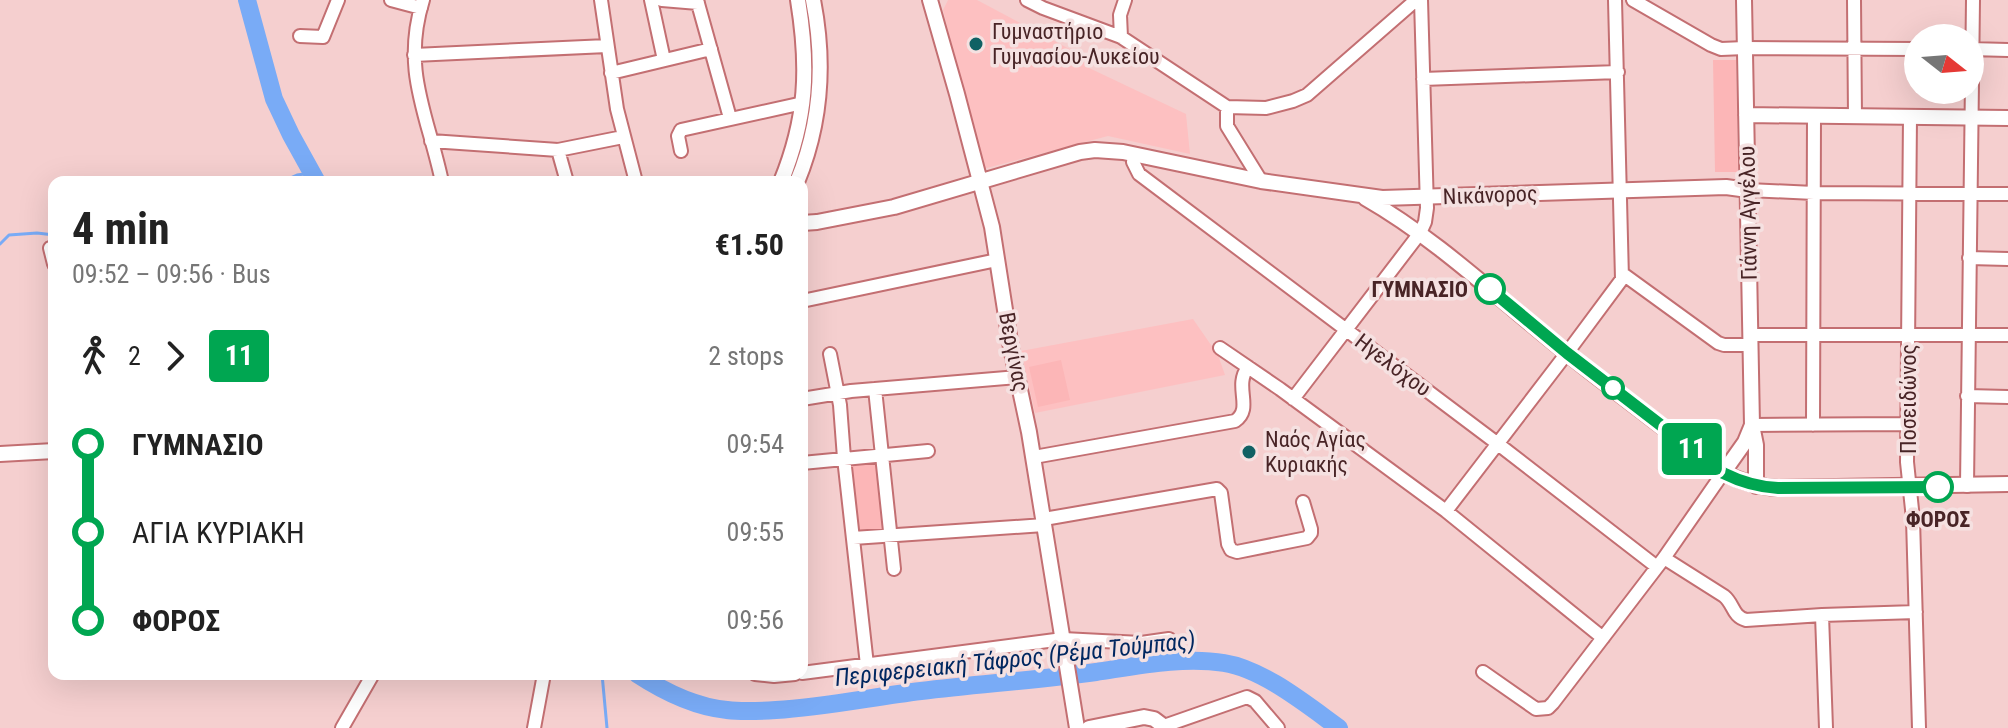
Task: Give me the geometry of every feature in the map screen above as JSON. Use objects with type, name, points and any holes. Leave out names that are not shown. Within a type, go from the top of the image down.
[{"type":"street","points":[[300,36],[323,37],[338,0]]},
{"type":"street","points":[[391,0],[422,4],[414,34],[418,94],[441,176]]},
{"type":"street","points":[[601,0],[623,137],[634,176]]},
{"type":"street","points":[[651,0],[664,60]]},
{"type":"street","points":[[662,0],[698,2],[730,118]]},
{"type":"street","points":[[783,176],[796,138],[803,103],[805,58],[798,0]]},
{"type":"street","points":[[799,176],[812,139],[819,91],[819,38],[813,0]]},
{"type":"street","name":"Βεργίνας","points":[[930,0],[992,227],[1011,348],[1034,457],[1077,728]]},
{"type":"street","points":[[1027,0],[1121,37],[1227,107],[1266,108],[1302,98],[1318,87],[1419,0]]},
{"type":"street","points":[[1121,37],[1120,15],[1125,0]]},
{"type":"street","points":[[1293,399],[1420,233],[1426,220],[1419,0]]},
{"type":"street","points":[[1446,511],[1622,279],[1615,0]]},
{"type":"street","points":[[1633,0],[1721,49],[1904,49]]},
{"type":"street","name":"Γιάννη Αγγέλου","points":[[1744,0],[1752,425],[1756,445],[1756,486]]},
{"type":"street","points":[[1854,0],[1855,116]]},
{"type":"street","points":[[1972,24],[1973,0]]},
{"type":"street","points":[[414,55],[607,46]]},
{"type":"street","points":[[611,73],[711,49]]},
{"type":"street","points":[[1984,49],[2008,50]]},
{"type":"street","points":[[1423,79],[1618,72]]},
{"type":"street","points":[[681,151],[679,131],[803,103]]},
{"type":"street","points":[[1967,486],[1971,104]]},
{"type":"street","points":[[1227,107],[1227,126],[1261,181]]},
{"type":"street","points":[[1746,115],[2008,118]]},
{"type":"street","points":[[1813,425],[1814,116]]},
{"type":"street","name":"Ποσειδώνος","points":[[1910,117],[1907,462],[1913,510],[1919,728]]},
{"type":"street","points":[[434,146],[558,150],[623,137]]},
{"type":"street","points":[[558,150],[565,176]]},
{"type":"street","name":"Νικάνορος","points":[[808,223],[894,207],[1080,152],[1099,150],[1151,157],[1261,181],[1382,198],[1726,187],[1814,193],[2008,194]]},
{"type":"street","name":"Ηγελόχου","points":[[1133,162],[1139,174],[1498,444],[1661,562],[1724,596],[1741,618],[1916,612]]},
{"type":"street","points":[[1359,195],[1420,233],[1567,353],[1723,473],[1756,486],[1778,488],[2008,484]]},
{"type":"street","points":[[1969,258],[2008,259]]},
{"type":"street","points":[[808,300],[997,260]]},
{"type":"street","points":[[1623,274],[1724,345],[1814,335],[2008,335]]},
{"type":"street","points":[[1220,348],[1446,511],[1603,638]]},
{"type":"street","points":[[830,354],[838,393],[867,665]]},
{"type":"street","points":[[1034,457],[1235,421],[1243,411],[1241,377],[1248,367]]},
{"type":"street","points":[[808,398],[1018,377]]},
{"type":"street","points":[[875,389],[894,569]]},
{"type":"street","points":[[1967,396],[2008,397]]},
{"type":"street","points":[[1483,672],[1530,706],[1548,708],[1661,562],[1745,442],[1752,425],[1908,424]]},
{"type":"street","points":[[0,454],[48,451]]},
{"type":"street","points":[[808,462],[928,451]]},
{"type":"street","points":[[853,538],[1044,522],[1217,489],[1221,493],[1228,544],[1231,550],[1237,552],[1303,540],[1309,536],[1311,529],[1303,502]]},
{"type":"street","points":[[1822,615],[1826,728]]},
{"type":"street","points":[[808,672],[1063,639],[1141,643],[1169,639]]},
{"type":"street","points":[[342,728],[370,680]]},
{"type":"street","points":[[534,728],[543,680]]},
{"type":"street","points":[[1089,728],[1144,717],[1156,719],[1165,727],[1247,697],[1254,700],[1278,728]]},
{"type":"shaded area","points":[[948,0],[977,0],[1077,53],[1087,67],[1186,114],[1190,154],[1108,136],[983,169],[943,10]]},
{"type":"shaded area","points":[[1713,60],[1736,60],[1738,172],[1715,172]]},
{"type":"shaded area","points":[[1193,319],[1218,355],[1225,375],[1035,413],[1021,351]]},
{"type":"shaded area","points":[[1061,360],[1070,400],[1038,407],[1029,367]]},
{"type":"shaded area","points":[[879,457],[887,529],[857,532],[850,460]]},
{"type":"waterway","name":"Περιφερειακή Τάφρος (Ρέμα Τούμπας)","points":[[247,0],[274,99],[314,176]]},
{"type":"waterway","points":[[295,176],[312,173]]},
{"type":"waterway","points":[[0,244],[9,235],[48,234]]},
{"type":"waterway","name":"Περιφερειακή Τάφρος (Ρέμα Τούμπας)","points":[[648,680],[692,702],[733,711],[752,711],[812,707],[1160,663],[1209,661],[1254,672],[1339,728]]},
{"type":"waterway","points":[[603,680],[607,728]]},
{"type":"bus line","name":"11","points":[[1490,289],[1567,353],[1723,473],[1756,486],[1778,488],[1938,487]]},
{"type":"place","name":"Γυμναστήριο Γυμνασίου-Λυκείου","points":[[976,44]]},
{"type":"place","name":"ΓΥΜΝΑΣΙΟ","points":[[1490,289]]},
{"type":"place","name":"Ναός Αγίας Κυριακής","points":[[1249,452]]},
{"type":"place","name":"ΦΟΡΟΣ","points":[[1938,487]]}]
